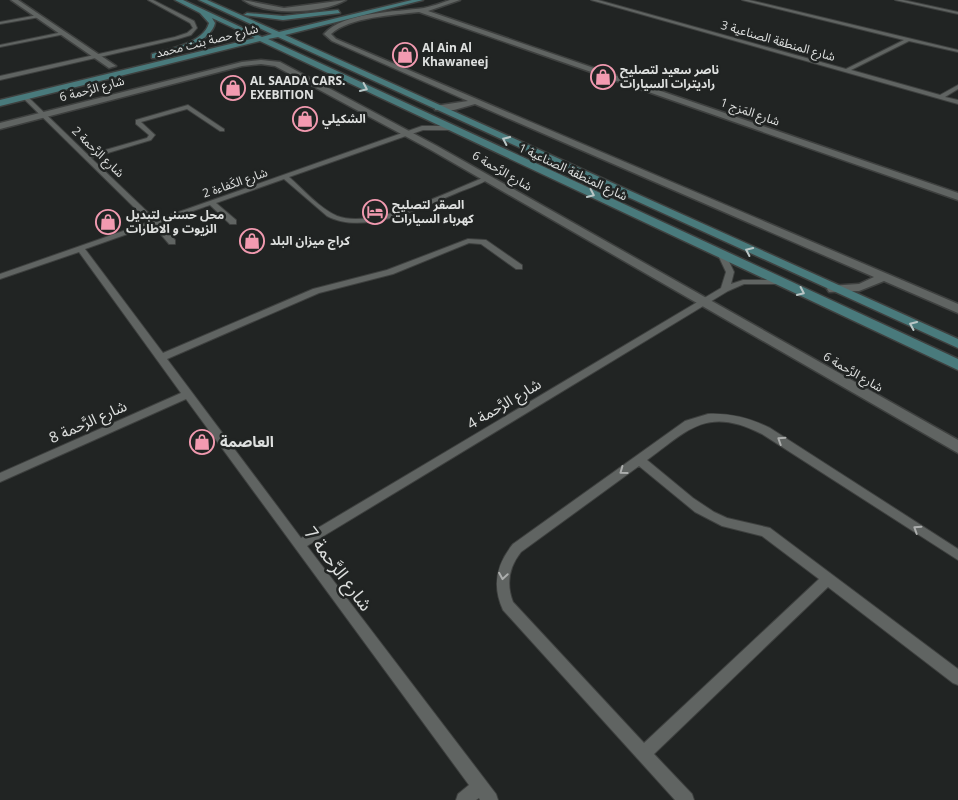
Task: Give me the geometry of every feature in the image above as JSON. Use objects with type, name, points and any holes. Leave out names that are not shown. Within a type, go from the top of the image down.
[{"type":"street","points":[[14,0],[34,17],[63,33],[112,66]]},
{"type":"street","name":"شارع المنطقة الصناعية 1","points":[[178,0],[958,365]]},
{"type":"street","name":"شارع المنطقة الصناعية 1","points":[[202,0],[958,344]]},
{"type":"street","points":[[246,0],[270,10],[283,11],[342,0]]},
{"type":"street","name":"شارع حصة بنت محمد","points":[[146,58],[389,0]]},
{"type":"street","points":[[457,0],[420,5],[334,27],[327,34],[334,40],[958,309]]},
{"type":"street","name":"شارع حصة بنت محمد","points":[[0,104],[261,39],[420,5]]},
{"type":"street","name":"شارع المَزج 1","points":[[420,5],[958,197]]},
{"type":"street","points":[[226,11],[274,18],[338,12]]},
{"type":"street","points":[[155,56],[197,41],[209,33],[212,23],[203,12]]},
{"type":"street","points":[[315,52],[308,44],[308,38],[329,23]]},
{"type":"street","points":[[199,54],[253,51]]},
{"type":"street","points":[[268,52],[296,56]]},
{"type":"street","name":"شارع الرَّحمة 6","points":[[0,126],[242,64],[261,62],[277,64],[487,178],[958,448]]},
{"type":"street","points":[[103,68],[121,64]]},
{"type":"street","points":[[438,108],[454,108],[480,103]]},
{"type":"street","points":[[463,120],[466,112],[480,103]]},
{"type":"street","points":[[524,163],[539,160],[560,164]]},
{"type":"street","points":[[833,288],[854,288],[872,285],[883,276]]},
{"type":"street","points":[[872,285],[872,296],[878,309]]},
{"type":"lane","points":[[0,78],[181,37],[196,28],[192,22],[150,0]]},
{"type":"lane","name":"شارع المنطقة الصناعية 3","points":[[593,0],[958,102]]},
{"type":"lane","points":[[744,0],[958,51]]},
{"type":"lane","points":[[897,0],[958,13]]},
{"type":"lane","points":[[0,17],[34,17]]},
{"type":"lane","points":[[0,23],[34,17]]},
{"type":"lane","points":[[0,46],[63,33]]},
{"type":"lane","points":[[846,71],[909,40]]},
{"type":"lane","points":[[942,97],[958,87]]},
{"type":"lane","name":"شارع الرَّحمة 2","points":[[24,97],[88,157],[172,242]]},
{"type":"lane","points":[[88,157],[149,139],[152,135],[138,121],[182,108],[192,109],[222,130]]},
{"type":"lane","points":[[422,128],[426,123],[427,117]]},
{"type":"lane","name":"شارع الكَفاءة 2","points":[[0,277],[422,128],[449,128]]},
{"type":"lane","points":[[285,177],[333,216],[344,221],[359,222],[379,219],[487,178]]},
{"type":"lane","points":[[212,203],[233,222]]},
{"type":"lane","points":[[160,358],[316,291],[390,272],[468,241],[483,242],[520,267]]},
{"type":"lane","name":"شارع الرَّحمة 7","points":[[81,249],[299,546],[490,800]]},
{"type":"lane","points":[[722,255],[730,272],[725,289]]},
{"type":"lane","name":"شارع الرَّحمة 4","points":[[299,546],[725,289],[755,281],[779,282]]},
{"type":"lane","name":"شارع الرَّحمة 8","points":[[0,478],[187,394]]},
{"type":"lane","points":[[686,800],[515,616],[508,606],[502,585],[505,565],[517,548],[689,424],[699,420],[723,417],[745,421],[766,431],[958,555]]},
{"type":"lane","points":[[639,460],[709,515],[728,523],[746,525],[766,532],[958,678]]},
{"type":"lane","points":[[643,754],[828,579]]},
{"type":"lane","points":[[464,800],[480,786]]},
{"type":"place","name":"Al Ain Al Khawaneej","points":[[405,55]]},
{"type":"place","name":"ناصر سعيد لتصليح راديترات السيارات","points":[[603,77]]},
{"type":"place","name":"AL SAADA CARS. EXEBITION","points":[[233,88]]},
{"type":"place","name":"الشكيلي","points":[[305,119]]},
{"type":"place","name":"الصقر لتصليح كهرباء السيارات","points":[[375,212]]},
{"type":"place","name":"محل حسنى لتبديل الزيوت و الاطارات","points":[[108,222]]},
{"type":"place","name":"كراج ميزان البلد","points":[[252,241]]},
{"type":"place","name":"العاصمة","points":[[202,442]]}]
